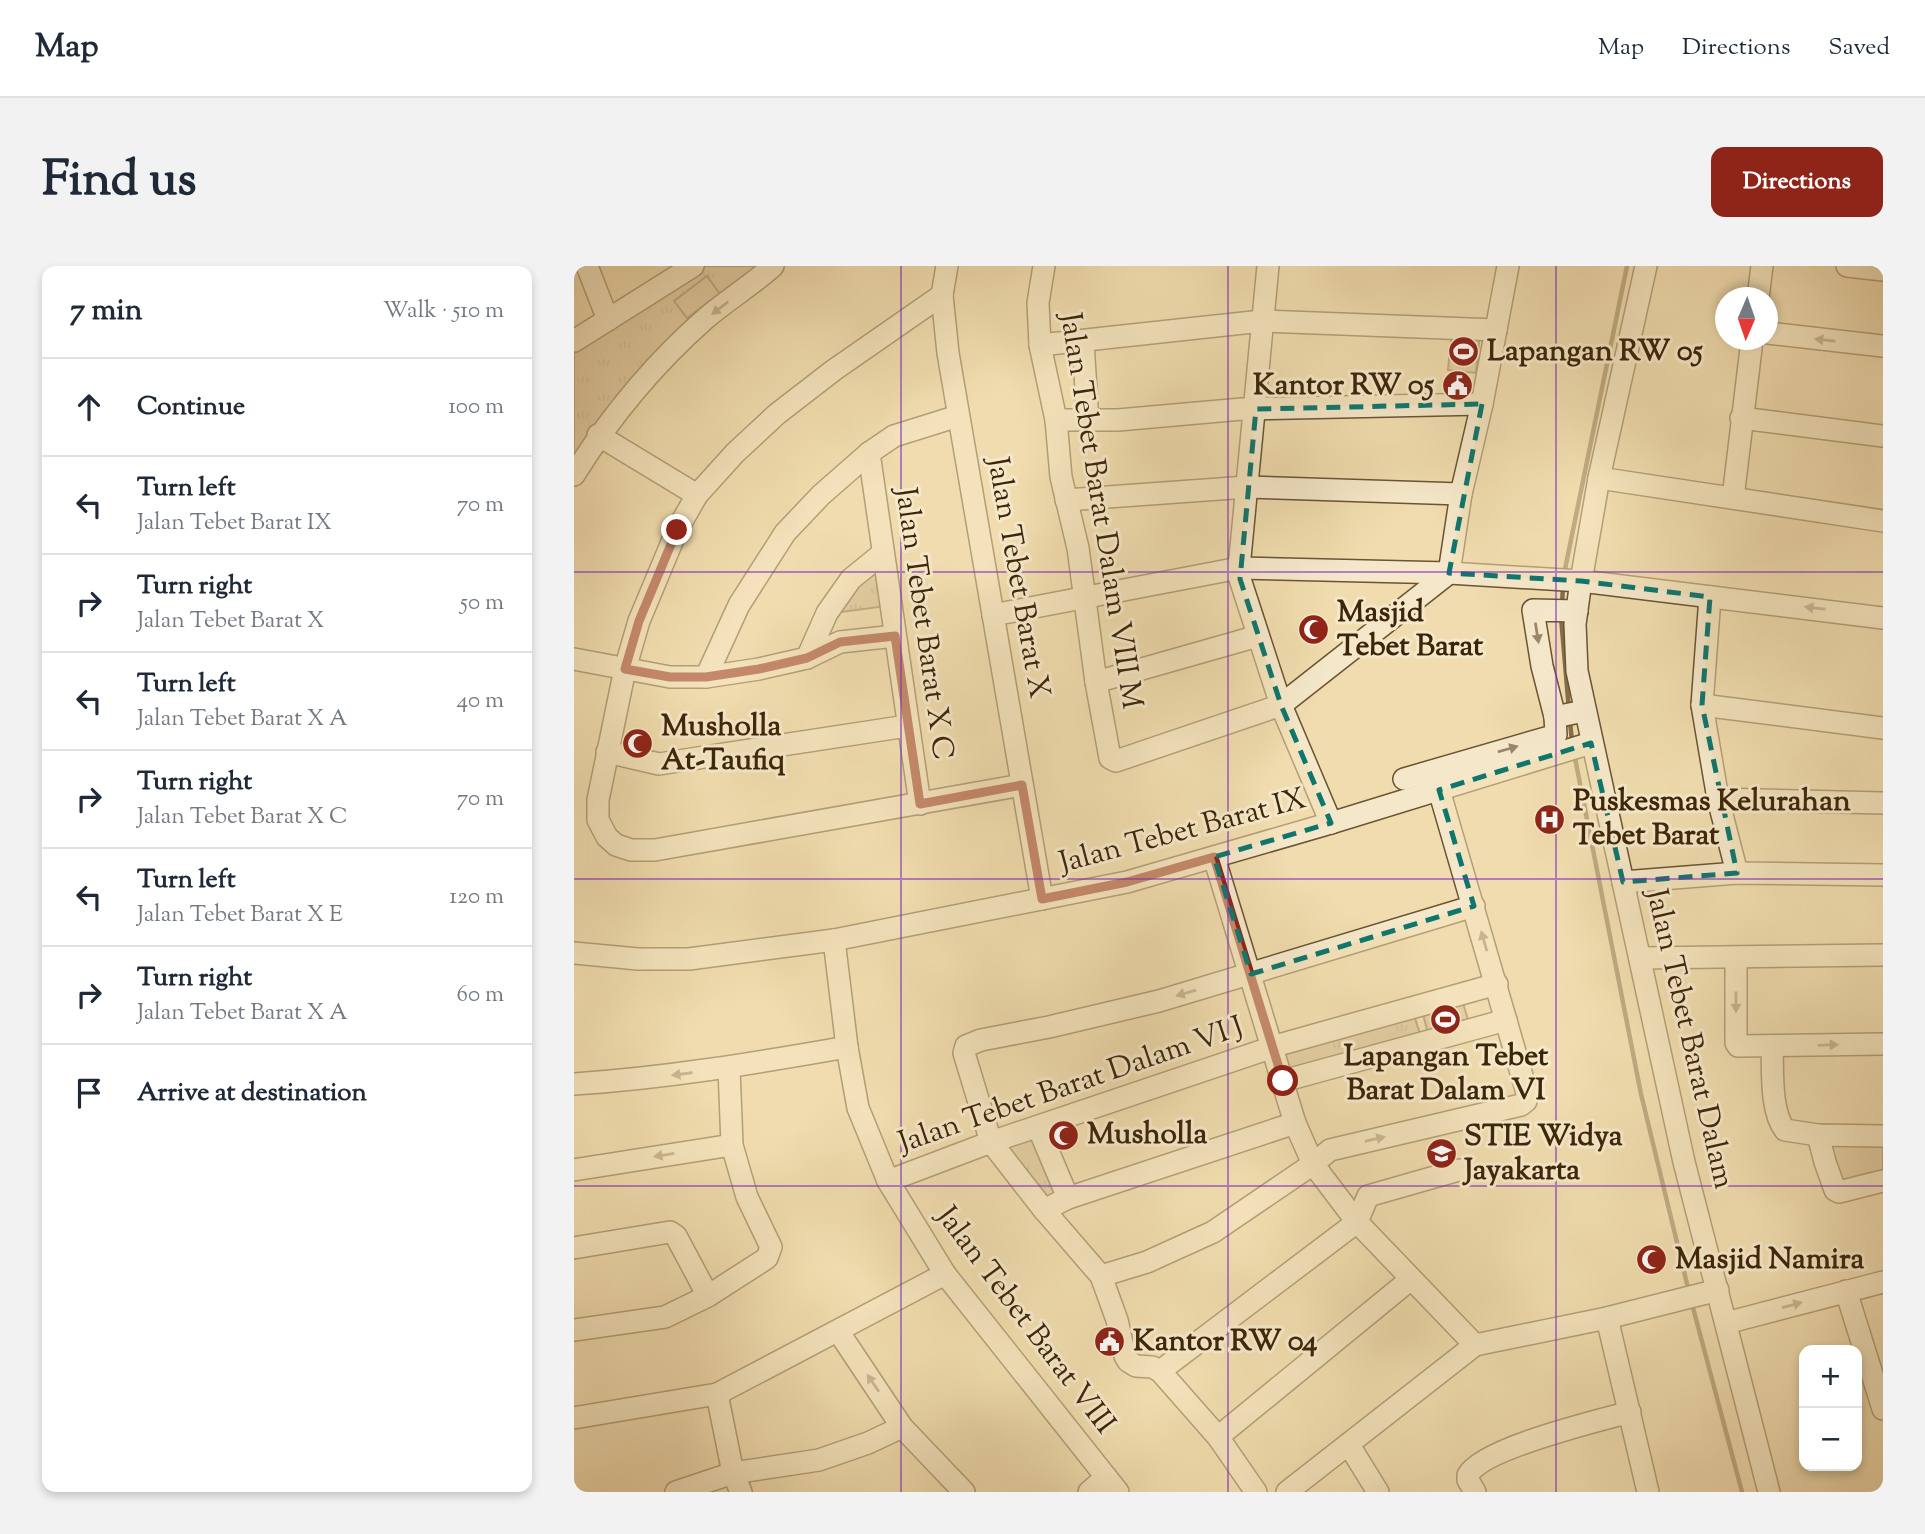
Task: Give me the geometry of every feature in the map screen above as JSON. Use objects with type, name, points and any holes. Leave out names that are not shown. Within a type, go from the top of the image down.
[{"type":"street","points":[[587,266],[608,320]]},
{"type":"street","points":[[574,341],[693,266]]},
{"type":"street","points":[[574,475],[598,435],[641,383],[705,319],[773,266]]},
{"type":"street","name":"Jalan Tebet Barat X","points":[[947,266],[942,295],[958,416],[1042,899]]},
{"type":"street","name":"Jalan Tebet Barat Dalam VIII M","points":[[1044,266],[1038,303],[1040,345],[1056,420],[1066,500],[1078,548],[1096,682],[1110,758],[1116,761],[1281,705]]},
{"type":"street","points":[[1268,266],[1239,568],[1242,590],[1281,705],[1331,823]]},
{"type":"street","points":[[1281,705],[1450,573],[1461,494],[1482,404],[1508,266]]},
{"type":"street","name":"Jalan Tebet Barat Dalam","points":[[1646,266],[1599,478],[1575,624],[1577,671],[1584,711],[1583,745],[1623,882],[1684,1162],[1769,1492]]},
{"type":"street","points":[[1759,287],[1762,266]]},
{"type":"street","points":[[1847,266],[1883,270]]},
{"type":"street","points":[[942,295],[844,362],[777,414],[735,453],[697,495],[677,530],[639,621],[625,669],[600,781],[598,820],[607,837],[616,845],[631,850],[676,848],[1022,785]]},
{"type":"street","points":[[1040,345],[1262,321],[1496,330]]},
{"type":"street","points":[[1778,334],[1883,346]]},
{"type":"street","points":[[1083,342],[1088,421]]},
{"type":"street","points":[[1732,498],[1751,350]]},
{"type":"street","points":[[1056,420],[1088,421],[1256,409],[1482,404]]},
{"type":"street","points":[[706,677],[739,605],[785,533],[821,495],[869,453],[894,436],[958,416]]},
{"type":"street","points":[[1741,418],[1883,436]]},
{"type":"street","points":[[598,435],[697,495]]},
{"type":"street","name":"Jalan Tebet Barat X C","points":[[869,453],[920,804]]},
{"type":"street","points":[[1599,478],[1883,520]]},
{"type":"street","points":[[1066,500],[1247,487],[1461,494]]},
{"type":"street","points":[[807,658],[827,612],[851,579],[883,552]]},
{"type":"street","points":[[993,615],[1239,568],[1450,573],[1581,581],[1883,618]]},
{"type":"street","points":[[1710,597],[1702,705],[1717,799],[1737,873]]},
{"type":"street","points":[[1404,779],[1443,781],[1556,735],[1555,717],[1542,666],[1533,610],[1577,611]]},
{"type":"street","points":[[574,659],[670,677],[706,677],[807,658],[840,642],[895,636]]},
{"type":"street","points":[[1096,682],[1258,636]]},
{"type":"street","points":[[1702,705],[1883,729]]},
{"type":"street","points":[[1555,717],[1584,711]]},
{"type":"street","points":[[607,752],[659,764],[908,726]]},
{"type":"street","name":"Jalan Tebet Barat IX","points":[[574,953],[638,959],[689,959],[834,940],[1127,882],[1331,823],[1443,781],[1583,745]]},
{"type":"street","points":[[1101,1276],[1147,1262],[1213,1233],[1330,1150],[1521,1105],[1525,1101],[1527,1093],[1474,906],[1443,781]]},
{"type":"street","points":[[1717,799],[1883,803]]},
{"type":"street","points":[[1214,857],[1295,1123],[1313,1164],[1357,1222],[1475,1345]]},
{"type":"street","points":[[1623,882],[1737,873],[1883,874]]},
{"type":"street","points":[[1256,1492],[1218,1437],[1160,1371],[1152,1367],[1136,1366],[1125,1356],[1117,1320],[1101,1276],[1044,1210],[991,1142],[964,1053],[966,1046],[971,1042],[1147,1004],[1474,906]]},
{"type":"street","name":"Jalan Tebet Barat VIII","points":[[834,940],[847,1047],[859,1108],[888,1181],[945,1275],[1112,1485]]},
{"type":"street","points":[[1640,958],[1883,955]]},
{"type":"street","points":[[1736,958],[1736,1044],[1739,1047],[1883,1044]]},
{"type":"street","name":"Jalan Tebet Barat Dalam VI J","points":[[888,1181],[991,1142],[1273,1047],[1497,985]]},
{"type":"street","points":[[1283,1081],[1506,1020]]},
{"type":"street","points":[[1772,1046],[1774,1096],[1780,1123],[1788,1131],[1818,1135],[1883,1136]]},
{"type":"street","points":[[574,1084],[636,1080],[729,1068],[847,1047]]},
{"type":"street","points":[[574,1330],[665,1317],[708,1296],[767,1258],[770,1253],[771,1247],[747,1197],[732,1145],[729,1068]]},
{"type":"street","points":[[1044,1210],[1068,1198],[1295,1123]]},
{"type":"street","points":[[1038,1127],[1068,1198]]},
{"type":"street","points":[[1818,1135],[1835,1190],[1839,1192],[1883,1181]]},
{"type":"street","points":[[574,1170],[732,1145]]},
{"type":"street","points":[[1160,1371],[1357,1222],[1368,1196],[1459,1170]]},
{"type":"street","points":[[574,1248],[670,1232],[676,1236],[708,1296]]},
{"type":"street","points":[[574,1418],[716,1394],[945,1275]]},
{"type":"street","points":[[1218,1437],[1411,1279]]},
{"type":"street","points":[[1726,1323],[1883,1282]]},
{"type":"street","points":[[1287,1492],[1475,1345],[1607,1318],[1718,1290]]},
{"type":"street","points":[[1846,1291],[1878,1370],[1883,1409]]},
{"type":"street","points":[[1607,1318],[1630,1412],[1641,1490]]},
{"type":"street","points":[[838,1331],[902,1427],[964,1492]]},
{"type":"street","points":[[716,1394],[737,1483]]},
{"type":"street","points":[[1475,1492],[1468,1475],[1477,1464],[1536,1438],[1630,1412]]},
{"type":"street","points":[[676,1492],[737,1483],[818,1460],[902,1427]]},
{"type":"street","points":[[1349,1446],[1378,1492]]},
{"type":"street","points":[[1089,1492],[1112,1485]]},
{"type":"highlighted area","points":[[1482,404],[1449,573],[1581,581],[1710,597],[1702,705],[1737,873],[1623,882],[1591,743],[1439,790],[1474,906],[1251,974],[1214,857],[1331,823],[1281,705],[1240,579],[1256,409]]},
{"type":"green space","points":[[694,266],[760,266],[692,317],[593,432],[574,460],[574,346]]},
{"type":"green space","points":[[707,276],[720,294],[687,318],[674,301]]},
{"type":"green space","name":"Lapangan RW 05","points":[[1452,330],[1480,333],[1476,373],[1448,370]]},
{"type":"green space","points":[[881,569],[887,606],[834,613],[853,587]]},
{"type":"green space","name":"Lapangan Tebet Barat Dalam VI","points":[[1463,1003],[1469,1023],[1428,1034],[1423,1014]]},
{"type":"green space","points":[[1414,1015],[1421,1037],[1287,1075],[1281,1052]]},
{"type":"green space","points":[[1033,1133],[1061,1196],[1043,1207],[997,1144]]},
{"type":"green space","points":[[1826,1140],[1883,1141],[1883,1175],[1839,1189]]},
{"type":"waterway","points":[[1564,574],[1627,266]]},
{"type":"waterway","points":[[1562,605],[1563,586]]},
{"type":"waterway","points":[[1561,617],[1569,710]]},
{"type":"waterway","points":[[1570,722],[1572,741]]},
{"type":"waterway","points":[[1574,753],[1641,1094],[1689,1292]]},
{"type":"waterway","points":[[1692,1304],[1742,1492]]},
{"type":"place","name":"Lapangan RW 05","points":[[1464,352]]},
{"type":"place","name":"Kantor RW 05","points":[[1457,386]]},
{"type":"place","name":"Masjid Tebet Barat","points":[[1314,630]]},
{"type":"place","name":"Musholla At-Taufiq","points":[[638,744]]},
{"type":"place","name":"Puskesmas Kelurahan Tebet Barat","points":[[1550,819]]},
{"type":"place","name":"Lapangan Tebet Barat Dalam VI","points":[[1446,1019]]},
{"type":"place","name":"Musholla","points":[[1064,1135]]},
{"type":"place","name":"STIE Widya Jayakarta","points":[[1441,1154]]},
{"type":"place","name":"Masjid Namira","points":[[1652,1260]]},
{"type":"place","name":"Kantor RW 04","points":[[1110,1342]]},
{"type":"route","points":[[677,530],[639,621],[625,669],[670,677],[706,677],[807,658],[840,642],[895,636],[920,804],[1022,785],[1042,899],[1127,882],[1214,857],[1283,1081]]}]
